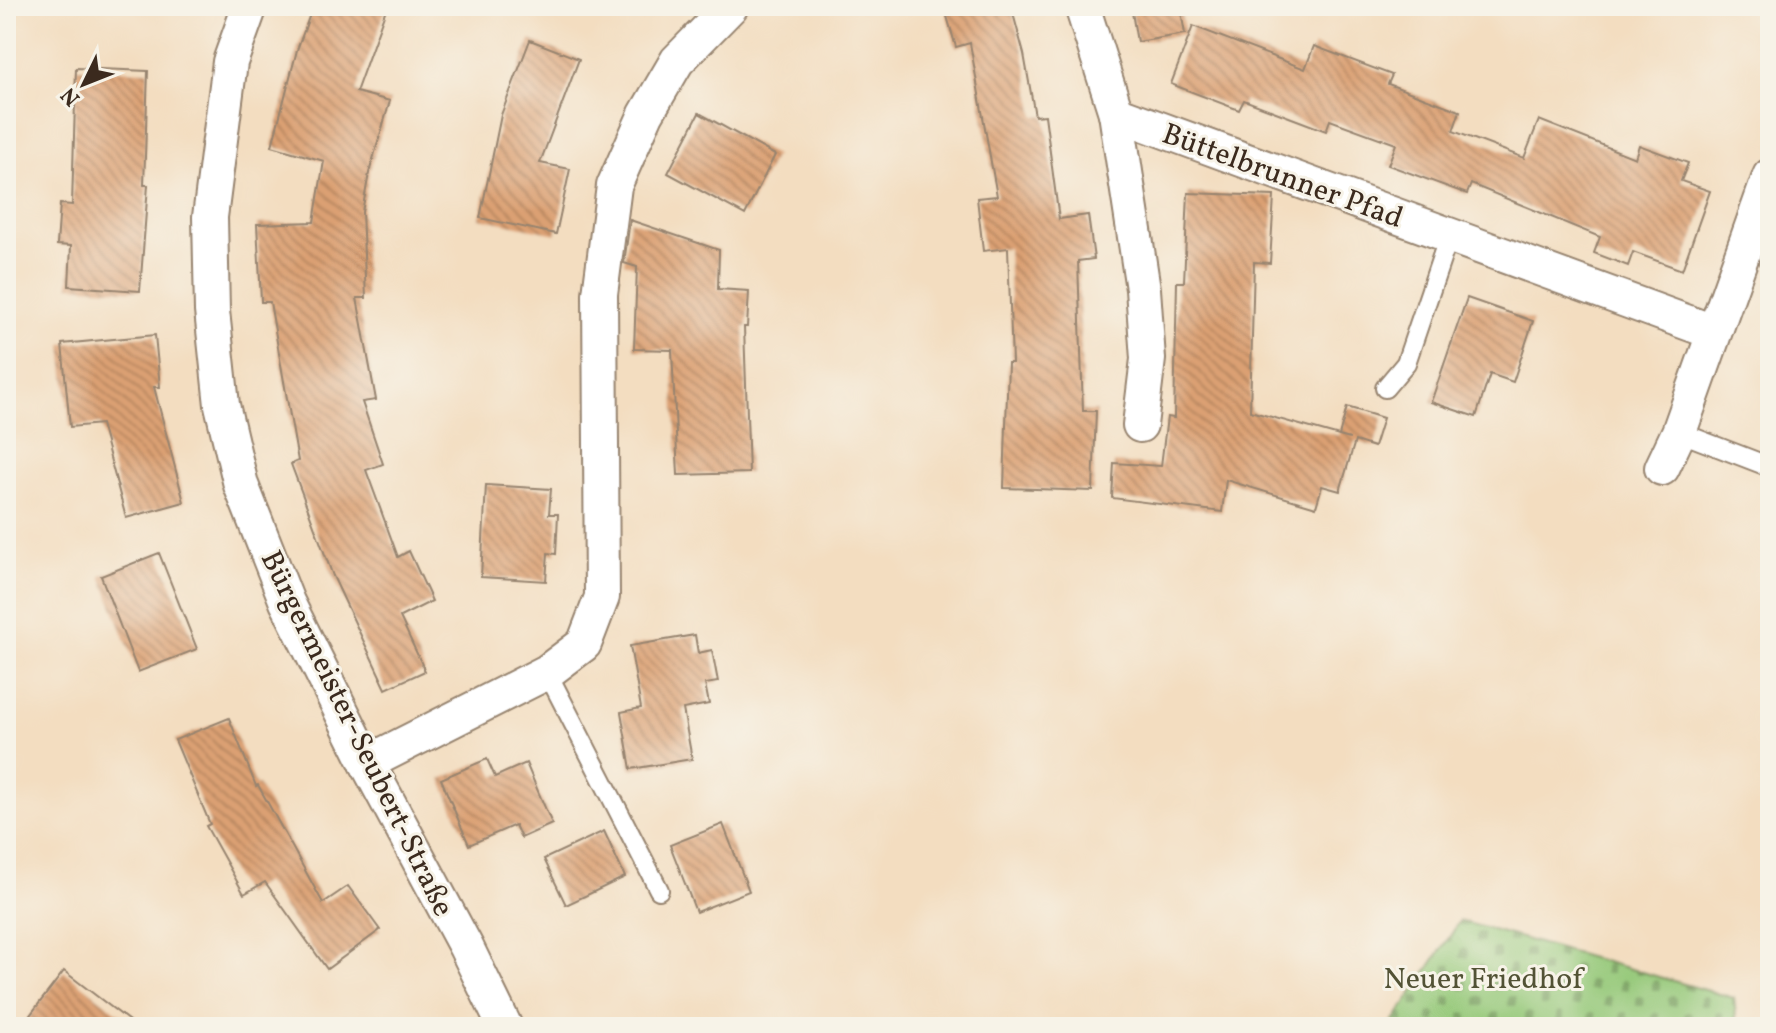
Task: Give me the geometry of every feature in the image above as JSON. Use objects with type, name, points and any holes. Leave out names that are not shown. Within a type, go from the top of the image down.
[{"type":"street","name":"Bürgermeister-Seubert-Straße","points":[[250,6],[230,62],[210,217],[212,311],[222,405],[241,485],[287,602],[505,1027]]},
{"type":"street","points":[[367,763],[547,672],[584,644],[602,597],[600,294],[614,186],[646,114],[677,61],[731,6]]},
{"type":"street","name":"Büttelbrunner Pfad","points":[[1082,6],[1116,113],[1143,289],[1148,359],[1140,425]]},
{"type":"street","name":"Büttelbrunner Pfad","points":[[1116,113],[1713,332]]},
{"type":"street","points":[[1662,468],[1679,432],[1770,176]]},
{"type":"lane","points":[[1385,388],[1406,363],[1449,236]]},
{"type":"lane","points":[[1679,432],[1770,467]]},
{"type":"lane","points":[[547,672],[659,890]]},
{"type":"green space","name":"Neuer Friedhof","points":[[1460,921],[1734,998],[1737,1027],[1390,1027]]},
{"type":"building","points":[[313,6],[387,6],[356,92],[390,101],[369,173],[362,212],[366,298],[357,298],[376,400],[362,402],[383,464],[366,470],[398,557],[409,551],[432,601],[400,617],[425,671],[386,689],[333,576],[291,464],[298,461],[270,302],[261,302],[257,224],[314,222],[324,161],[272,146],[297,50]]},
{"type":"building","points":[[944,6],[1011,6],[1024,54],[1035,116],[1045,115],[1059,219],[1088,215],[1094,259],[1078,261],[1083,411],[1096,411],[1093,491],[1004,488],[1008,363],[1012,363],[1008,248],[983,251],[977,198],[997,196],[970,43],[956,47]]},
{"type":"building","points":[[1180,6],[1185,34],[1137,42],[1132,12]]},
{"type":"building","points":[[1193,26],[1305,69],[1314,46],[1392,75],[1388,84],[1460,111],[1453,131],[1524,158],[1539,120],[1635,158],[1639,145],[1688,163],[1681,181],[1710,191],[1682,270],[1633,252],[1628,266],[1594,253],[1600,237],[1471,184],[1467,194],[1388,165],[1396,144],[1330,120],[1326,131],[1244,100],[1239,110],[1171,84]]},
{"type":"building","points":[[530,40],[579,59],[540,163],[570,169],[556,234],[480,218],[501,115]]},
{"type":"building","points":[[76,68],[148,71],[144,185],[148,185],[140,291],[69,286],[71,246],[57,245],[60,204],[72,205]]},
{"type":"building","points":[[699,113],[775,155],[745,215],[668,173]]},
{"type":"building","points":[[1188,193],[1274,196],[1270,263],[1254,262],[1250,411],[1339,436],[1347,407],[1383,418],[1374,447],[1355,441],[1340,491],[1322,486],[1316,507],[1226,480],[1222,512],[1112,498],[1114,463],[1161,466],[1167,417],[1174,418],[1177,282],[1184,282]]},
{"type":"building","points":[[630,220],[719,250],[718,289],[749,291],[747,327],[744,327],[749,473],[678,475],[672,350],[634,349],[637,267],[624,263]]},
{"type":"building","points":[[1467,298],[1533,321],[1513,382],[1490,374],[1476,417],[1431,402]]},
{"type":"building","points":[[155,335],[160,387],[154,387],[184,502],[126,518],[101,424],[70,427],[62,344]]},
{"type":"building","points":[[486,485],[551,489],[549,514],[558,514],[556,554],[548,553],[546,581],[481,577]]},
{"type":"building","points":[[159,553],[197,649],[138,672],[101,576]]},
{"type":"building","points":[[695,635],[698,653],[712,650],[718,682],[705,684],[709,704],[683,709],[692,759],[631,769],[621,712],[641,708],[630,646]]},
{"type":"building","points":[[229,718],[256,786],[323,903],[348,886],[380,930],[327,969],[265,882],[244,894],[206,826],[210,824],[175,740]]},
{"type":"building","points":[[487,759],[495,777],[526,763],[552,824],[521,838],[515,825],[469,845],[441,779]]},
{"type":"building","points":[[723,824],[749,891],[696,912],[670,845]]},
{"type":"building","points":[[604,831],[625,877],[566,905],[544,859]]},
{"type":"building","points":[[64,971],[137,1027],[21,1027]]}]
